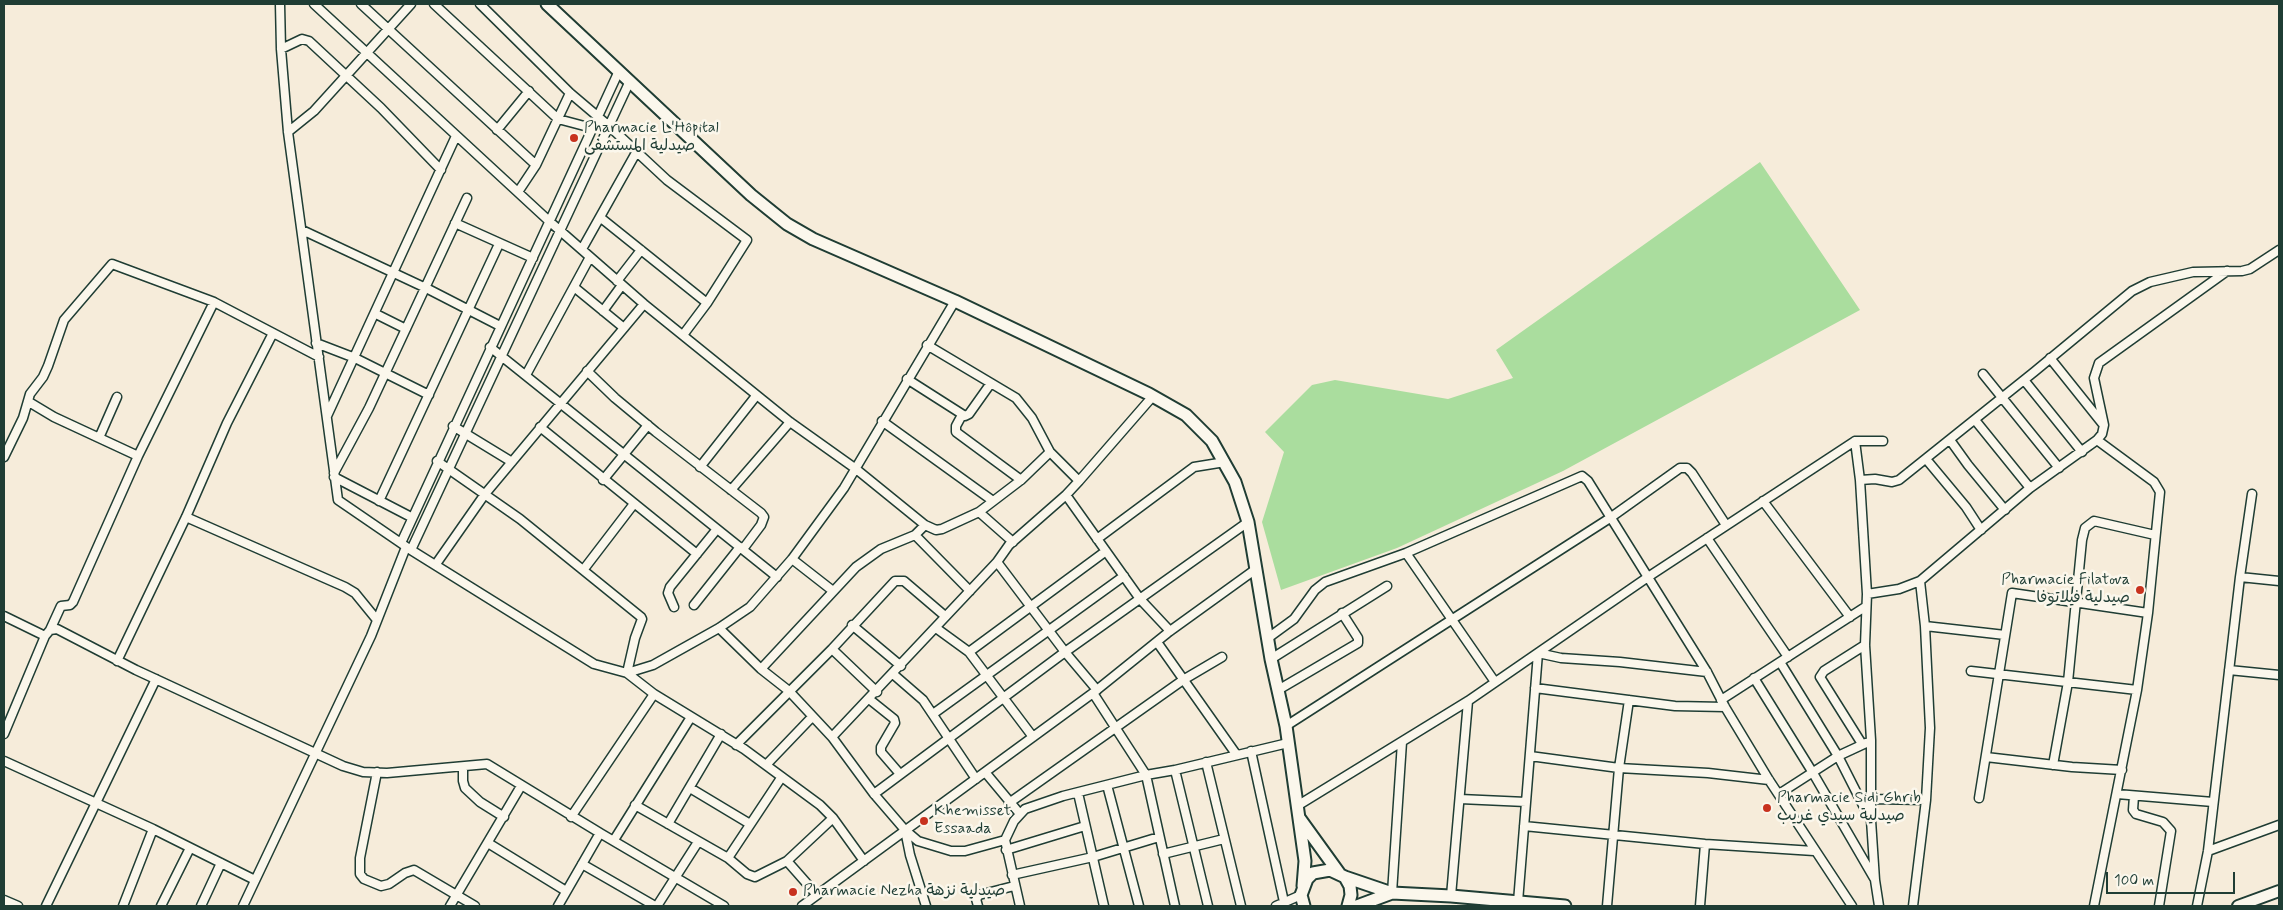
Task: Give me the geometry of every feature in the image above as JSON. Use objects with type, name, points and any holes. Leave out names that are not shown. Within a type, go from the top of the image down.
[{"type":"main road","points":[[546,4],[751,195],[787,224],[831,248],[955,301],[1153,396],[1186,415],[1212,441],[1235,482],[1248,522],[1268,638],[1286,726],[1305,861],[1303,896]]},
{"type":"main road","points":[[1297,811],[1350,886],[1351,895],[1348,906]]},
{"type":"main road","points":[[1303,896],[1314,873],[1330,870],[1392,894],[1451,896],[1552,906]]},
{"type":"main road","points":[[1357,906],[1392,894]]},
{"type":"street","points":[[280,4],[281,49],[288,132],[338,500],[406,547],[436,564],[571,651],[594,664],[627,673],[654,694],[721,734],[820,805],[833,818],[864,861]]},
{"type":"street","points":[[314,4],[549,221],[644,304],[756,396],[856,469],[924,525],[936,530],[942,529],[979,512],[1021,480],[1050,452]]},
{"type":"street","points":[[361,4],[536,165]]},
{"type":"street","points":[[288,132],[314,110],[346,77],[366,52],[411,4]]},
{"type":"street","points":[[434,4],[558,119],[592,128]]},
{"type":"street","points":[[480,4],[570,93],[637,150],[667,180],[747,240],[707,303],[683,335]]},
{"type":"street","points":[[281,49],[304,39],[381,108],[441,170]]},
{"type":"street","points":[[406,547],[411,517],[618,72]]},
{"type":"street","points":[[243,906],[378,620],[406,547],[465,433],[630,83]]},
{"type":"street","points":[[496,130],[529,91]]},
{"type":"street","points":[[518,192],[536,165],[570,93]]},
{"type":"street","points":[[327,416],[395,273],[456,136]]},
{"type":"street","points":[[582,250],[637,150]]},
{"type":"street","points":[[334,475],[386,373],[467,198]]},
{"type":"street","points":[[601,218],[707,303]]},
{"type":"street","points":[[455,222],[499,244],[533,258]]},
{"type":"street","points":[[302,230],[395,273],[500,326]]},
{"type":"street","points":[[379,501],[499,244]]},
{"type":"street","points":[[603,311],[641,250]]},
{"type":"street","points":[[1860,480],[1875,479],[1896,482],[1975,420],[2132,291],[2150,282],[2193,272],[2250,269],[2279,250]]},
{"type":"street","points":[[526,375],[590,257]]},
{"type":"street","points":[[4,457],[29,402],[30,394],[43,377],[48,366],[64,320],[112,264],[214,302],[318,358]]},
{"type":"street","points":[[1867,594],[1899,589],[1920,581],[2030,488],[2097,440],[2102,434],[2104,425],[2094,378],[2099,363],[2227,271]]},
{"type":"street","points":[[574,287],[624,328]]},
{"type":"street","points":[[627,673],[653,665],[720,628],[750,607],[777,577],[856,469],[882,421],[955,301]]},
{"type":"street","points":[[4,734],[61,606],[70,605],[73,602],[138,456],[214,302]]},
{"type":"street","points":[[436,564],[485,494],[644,304]]},
{"type":"street","points":[[376,314],[406,329]]},
{"type":"street","points":[[117,661],[186,517],[227,423],[273,333]]},
{"type":"street","points":[[316,343],[355,358],[429,395]]},
{"type":"street","points":[[927,345],[1016,398],[1025,407],[1050,452],[1079,481]]},
{"type":"street","points":[[490,347],[777,577]]},
{"type":"street","points":[[2050,358],[2104,425]]},
{"type":"street","points":[[587,371],[648,426],[764,517],[761,525],[694,605]]},
{"type":"street","points":[[1983,374],[2059,468]]},
{"type":"street","points":[[907,379],[962,415],[969,414],[991,384]]},
{"type":"street","points":[[2024,380],[2082,452]]},
{"type":"street","points":[[700,467],[756,396]]},
{"type":"street","points":[[832,736],[877,692],[945,616],[997,562],[1012,542],[1066,495],[1153,396]]},
{"type":"street","points":[[99,438],[117,398]]},
{"type":"street","points":[[29,402],[54,417],[138,456]]},
{"type":"street","points":[[962,415],[956,426],[956,432],[1021,480]]},
{"type":"street","points":[[1975,420],[2030,488]]},
{"type":"street","points":[[882,421],[993,501]]},
{"type":"street","points":[[731,490],[790,422]]},
{"type":"street","points":[[454,426],[512,462]]},
{"type":"street","points":[[603,480],[648,426]]},
{"type":"street","points":[[540,427],[633,505],[697,554]]},
{"type":"street","points":[[1950,440],[1968,465],[2006,510]]},
{"type":"street","points":[[2094,906],[2137,690],[2148,613],[2159,487],[2097,440]]},
{"type":"street","points":[[1855,441],[1860,480],[1867,594],[1865,645],[1871,740],[1871,820],[1875,880],[1879,906]]},
{"type":"street","points":[[1297,811],[1468,700],[1648,577],[1855,441],[1883,441]]},
{"type":"street","points":[[1926,458],[1981,530]]},
{"type":"street","points":[[437,461],[520,519],[641,617],[642,620],[635,638],[627,673]]},
{"type":"street","points":[[1097,539],[1194,467],[1225,462]]},
{"type":"street","points":[[1286,726],[1610,518],[1675,472],[1684,468],[1692,473],[1726,525]]},
{"type":"street","points":[[334,475],[411,517]]},
{"type":"street","points":[[1268,638],[1294,619],[1319,586],[1406,553],[1548,492],[1578,476],[1586,478],[1707,672],[1723,704],[1769,780],[1852,906]]},
{"type":"street","points":[[2197,906],[2208,851],[2240,577],[2252,494]]},
{"type":"street","points":[[1066,495],[1140,599],[1170,631]]},
{"type":"street","points":[[1763,501],[1850,617]]},
{"type":"street","points":[[584,569],[633,505]]},
{"type":"street","points":[[979,512],[1012,542]]},
{"type":"street","points":[[186,517],[345,587],[360,598],[378,620]]},
{"type":"street","points":[[874,794],[1065,652],[1248,522]]},
{"type":"street","points":[[2053,765],[2068,682],[2082,540],[2088,525],[2098,522],[2155,535]]},
{"type":"street","points":[[761,669],[833,591],[870,556],[881,549],[915,535],[924,525]]},
{"type":"street","points":[[674,607],[669,596],[669,590],[718,529]]},
{"type":"street","points":[[915,535],[970,591]]},
{"type":"street","points":[[1707,538],[1788,657]]},
{"type":"street","points":[[969,652],[1030,605],[1106,551]]},
{"type":"street","points":[[1406,553],[1453,618],[1495,682]]},
{"type":"street","points":[[792,559],[833,591]]},
{"type":"street","points":[[997,562],[1095,692],[1146,775],[1175,906]]},
{"type":"street","points":[[802,906],[1095,692],[1170,631],[1256,569]]},
{"type":"street","points":[[933,714],[1124,576]]},
{"type":"street","points":[[2240,577],[2279,581]]},
{"type":"street","points":[[736,745],[832,648],[892,583],[899,580],[904,581],[945,616]]},
{"type":"street","points":[[1913,906],[1926,800],[1930,728],[1920,581]]},
{"type":"street","points":[[1272,659],[1387,586]]},
{"type":"street","points":[[1979,798],[2012,593],[2077,601],[2148,613]]},
{"type":"street","points":[[1535,688],[1675,706],[1723,704],[1754,678],[1865,608]]},
{"type":"street","points":[[1278,690],[1358,643],[1358,638],[1342,613]]},
{"type":"street","points":[[4,616],[48,633],[57,630],[117,661],[343,766],[363,772],[378,772],[487,764],[572,817],[724,906]]},
{"type":"street","points":[[852,626],[901,666]]},
{"type":"street","points":[[1924,626],[2005,635]]},
{"type":"street","points":[[720,628],[761,669],[789,691],[812,718],[832,736],[874,794],[918,841],[951,850],[965,851],[1005,840]]},
{"type":"street","points":[[936,628],[969,652],[1033,737]]},
{"type":"street","points":[[1157,642],[1236,754]]},
{"type":"street","points":[[1862,744],[1820,678],[1824,671],[1865,645]]},
{"type":"street","points":[[832,648],[877,692]]},
{"type":"street","points":[[1538,653],[1562,658],[1620,662],[1707,672]]},
{"type":"street","points":[[1518,902],[1538,653]]},
{"type":"street","points":[[1009,803],[1183,680],[1222,657]]},
{"type":"street","points":[[1780,662],[1838,756],[1871,820]]},
{"type":"street","points":[[2229,670],[2279,675]]},
{"type":"street","points":[[1971,671],[2137,690]]},
{"type":"street","points":[[893,674],[914,691],[933,714],[976,778]]},
{"type":"street","points":[[1754,678],[1813,772],[1875,880]]},
{"type":"street","points":[[46,906],[156,679]]},
{"type":"street","points":[[572,817],[654,694]]},
{"type":"street","points":[[869,699],[894,719],[895,723],[881,747],[881,752],[900,774]]},
{"type":"street","points":[[1451,896],[1468,700]]},
{"type":"street","points":[[1607,906],[1619,768],[1629,700]]},
{"type":"street","points":[[614,840],[691,717]]},
{"type":"street","points":[[766,765],[812,718]]},
{"type":"street","points":[[668,824],[721,734]]},
{"type":"street","points":[[1779,794],[1838,756],[1871,740]]},
{"type":"street","points":[[1392,894],[1402,742]]},
{"type":"street","points":[[1020,906],[1005,840],[1020,814],[1034,805],[1146,775],[1176,770],[1288,743]]},
{"type":"street","points":[[1251,751],[1284,902]]},
{"type":"street","points":[[1530,756],[1619,768],[1708,773],[1769,780]]},
{"type":"street","points":[[1986,757],[2053,765],[2122,770]]},
{"type":"street","points":[[4,761],[153,829],[255,880]]},
{"type":"street","points":[[1206,762],[1241,906]]},
{"type":"street","points":[[463,767],[463,781],[466,788],[480,802],[504,817]]},
{"type":"street","points":[[1176,770],[1208,906]]},
{"type":"street","points":[[378,772],[360,858],[360,874],[364,879],[381,886],[389,884],[406,872],[414,870],[475,906]]},
{"type":"street","points":[[985,772],[1020,814]]},
{"type":"street","points":[[728,858],[781,778]]},
{"type":"street","points":[[1108,785],[1126,848],[1139,906]]},
{"type":"street","points":[[450,906],[521,786]]},
{"type":"street","points":[[690,788],[750,824]]},
{"type":"street","points":[[1078,794],[1104,906]]},
{"type":"street","points":[[2117,794],[2213,802]]},
{"type":"street","points":[[2134,796],[2133,810],[2136,814],[2163,822],[2171,831],[2159,906]]},
{"type":"street","points":[[1460,799],[1526,802]]},
{"type":"street","points":[[1872,799],[1926,800]]},
{"type":"street","points":[[635,805],[728,858],[747,874],[755,877],[787,861],[833,818]]},
{"type":"street","points":[[2208,851],[2279,825]]},
{"type":"street","points":[[1006,850],[1085,826]]},
{"type":"street","points":[[1524,826],[1705,844],[1814,851]]},
{"type":"street","points":[[123,906],[153,829]]},
{"type":"street","points":[[906,830],[910,855],[926,906]]},
{"type":"street","points":[[558,906],[600,833]]},
{"type":"street","points":[[1012,875],[1093,857],[1159,837]]},
{"type":"street","points":[[1163,854],[1224,839]]},
{"type":"street","points":[[582,864],[656,906],[698,842]]},
{"type":"street","points":[[488,843],[566,891]]},
{"type":"street","points":[[1700,906],[1705,844]]},
{"type":"street","points":[[161,906],[190,848]]},
{"type":"street","points":[[787,861],[817,895]]},
{"type":"street","points":[[201,906],[221,863]]},
{"type":"street","points":[[978,906],[976,899],[979,895],[1014,886]]},
{"type":"street","points":[[2238,906],[2279,891]]},
{"type":"street","points":[[1276,906],[1303,896]]},
{"type":"street","points":[[4,900],[18,906]]},
{"type":"green space","points":[[1760,162],[1860,310],[1563,471],[1397,548],[1281,590],[1262,522],[1284,452],[1265,432],[1312,385],[1335,380],[1448,399],[1513,378],[1496,350]]},
{"type":"place","name":"Pharmacie L'Hôpital صيدلية المستشفى","points":[[574,138]]},
{"type":"place","name":"Pharmacie Filatova صيدلية فيلاتوفا","points":[[2140,590]]},
{"type":"place","name":"Pharmacie Sidi Ghrib صيدلية سيدي غريب","points":[[1767,808]]},
{"type":"place","name":"Khemisset Essaada","points":[[924,821]]},
{"type":"place","name":"Pharmacie Nezha صيدلية نزهة","points":[[793,892]]}]
